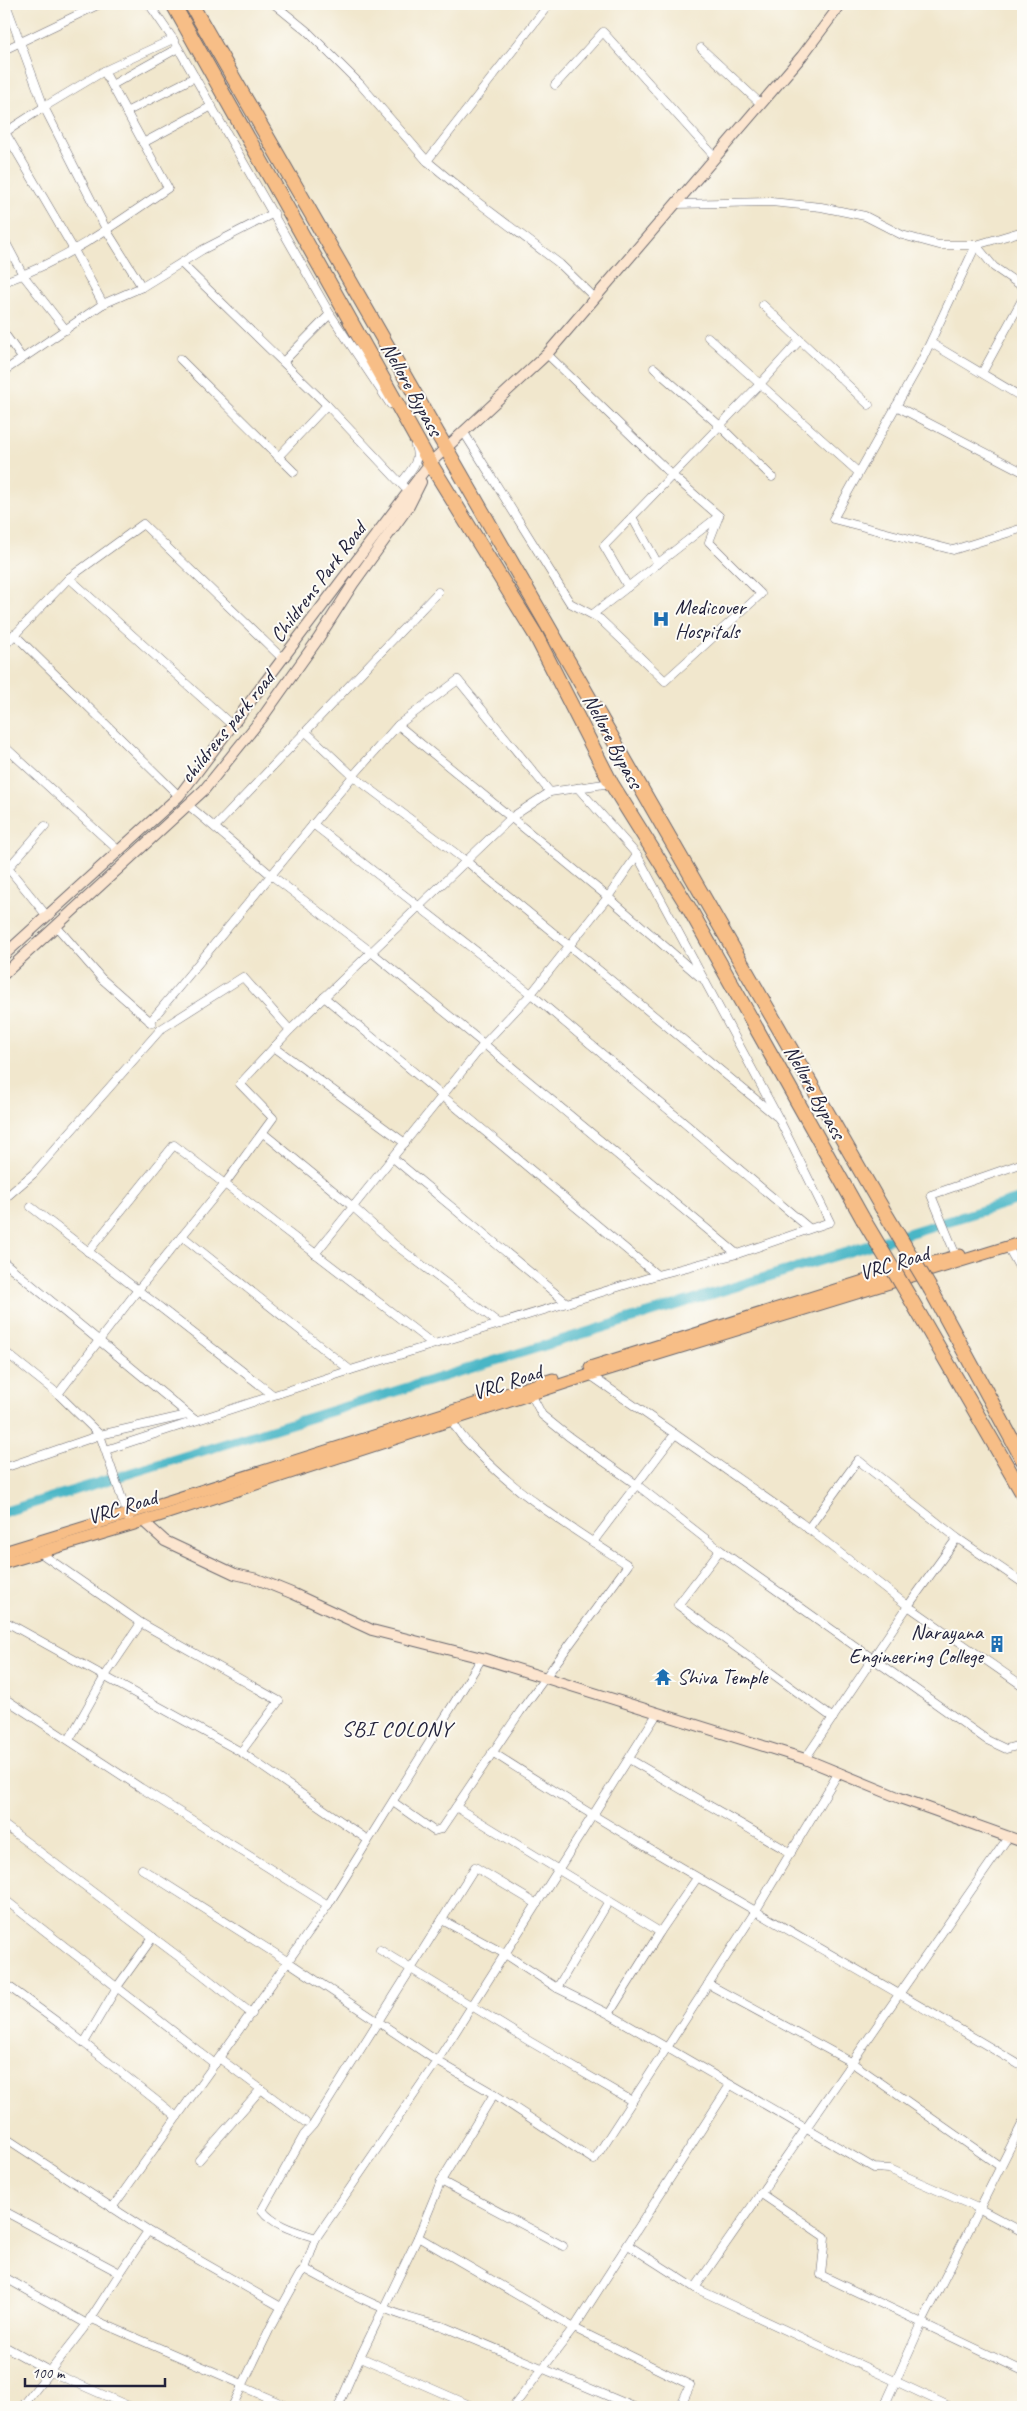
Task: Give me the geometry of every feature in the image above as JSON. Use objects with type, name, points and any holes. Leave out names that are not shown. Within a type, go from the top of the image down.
[{"type":"highway","name":"Nellore Bypass","points":[[173,4],[430,463],[536,634],[611,783],[689,908],[863,1219],[1023,1494]]},
{"type":"highway","name":"Nellore Bypass","points":[[191,4],[930,1290],[1023,1460]]},
{"type":"main road","points":[[4,1552],[129,1520],[861,1282],[958,1260],[1023,1236]]},
{"type":"main road","name":"VRC Road","points":[[4,1563],[129,1520],[143,1521],[450,1416],[532,1394],[958,1260],[1023,1242]]},
{"type":"street","points":[[6,4],[44,107],[107,231],[142,287]]},
{"type":"street","points":[[4,50],[100,4]]},
{"type":"street","points":[[149,4],[173,39],[330,314],[412,440],[418,454],[415,466],[401,483]]},
{"type":"street","points":[[274,4],[307,31],[359,83],[427,161],[467,194],[560,264],[595,298]]},
{"type":"street","points":[[427,161],[549,4]]},
{"type":"street","name":"childrens park road","points":[[6,967],[56,926],[204,790],[262,718],[411,495],[430,463],[547,354],[802,56],[841,4]]},
{"type":"street","points":[[555,85],[603,32],[715,158]]},
{"type":"street","points":[[103,304],[74,250],[4,133],[104,71],[173,39]]},
{"type":"street","points":[[112,85],[178,48]]},
{"type":"street","points":[[700,48],[761,104]]},
{"type":"street","points":[[4,282],[23,275],[74,250],[107,231],[168,188],[104,71]]},
{"type":"street","points":[[126,112],[195,77]]},
{"type":"street","points":[[143,143],[212,106]]},
{"type":"street","points":[[676,204],[771,202],[821,207],[866,216],[902,235],[939,245],[976,245],[1023,230]]},
{"type":"street","points":[[4,371],[103,304],[142,287],[181,263],[274,213]]},
{"type":"street","points":[[4,239],[23,275],[66,330]]},
{"type":"street","points":[[976,245],[994,267],[1023,287]]},
{"type":"street","points":[[976,245],[931,343],[833,519],[953,550],[1023,528]]},
{"type":"street","points":[[181,263],[326,405],[411,495]]},
{"type":"street","points":[[982,373],[1023,298]]},
{"type":"street","points":[[763,305],[869,405]]},
{"type":"street","points":[[283,362],[330,314]]},
{"type":"street","points":[[4,333],[22,358]]},
{"type":"street","points":[[708,338],[858,472]]},
{"type":"street","points":[[628,587],[604,546],[673,476],[800,340]]},
{"type":"street","points":[[931,343],[1023,398]]},
{"type":"street","points":[[547,354],[673,476],[719,516]]},
{"type":"street","points":[[180,359],[294,472]]},
{"type":"street","points":[[654,368],[720,426],[772,477]]},
{"type":"street","points":[[278,457],[326,405]]},
{"type":"street","points":[[896,406],[1023,472]]},
{"type":"street","points":[[463,431],[570,603],[600,619],[665,681],[761,594],[709,542],[719,516]]},
{"type":"street","name":"Childrens Park Road","points":[[4,956],[180,796],[283,659],[411,495]]},
{"type":"street","points":[[592,614],[719,516]]},
{"type":"street","points":[[632,517],[658,564]]},
{"type":"street","points":[[4,646],[69,578],[143,524],[283,659]]},
{"type":"street","points":[[69,578],[233,726]]},
{"type":"street","points":[[215,827],[438,592]]},
{"type":"street","points":[[14,634],[180,796]]},
{"type":"street","points":[[150,1022],[353,776],[398,725],[458,680],[550,792]]},
{"type":"street","points":[[398,725],[608,897],[705,981]]},
{"type":"street","points":[[306,732],[353,776],[466,861],[779,1119]]},
{"type":"street","points":[[4,746],[120,850]]},
{"type":"street","points":[[58,1394],[137,1291],[224,1185],[273,1118],[240,1084],[290,1030],[370,951],[512,817],[550,792],[611,783]]},
{"type":"street","points":[[106,1450],[350,1370],[657,1275],[737,1254],[830,1222],[779,1119],[637,855],[578,788]]},
{"type":"street","points":[[188,805],[271,875],[370,951],[484,1044],[737,1254]]},
{"type":"street","points":[[313,824],[531,994],[809,1228]]},
{"type":"street","points":[[45,826],[6,865],[47,916]]},
{"type":"street","points":[[315,1254],[484,1044],[531,994],[608,897],[637,855]]},
{"type":"street","points":[[56,926],[102,979],[150,1022],[161,1029]]},
{"type":"street","points":[[4,1200],[33,1174],[161,1029],[243,977],[290,1030]]},
{"type":"street","points":[[324,997],[657,1275]]},
{"type":"street","points":[[274,1047],[405,1143]]},
{"type":"street","points":[[263,1133],[352,1206],[394,1244],[500,1324]]},
{"type":"street","points":[[88,1252],[174,1145],[433,1344]]},
{"type":"street","points":[[393,1158],[567,1303]]},
{"type":"street","points":[[958,1260],[932,1195],[1023,1163]]},
{"type":"street","points":[[31,1207],[273,1395]]},
{"type":"street","points":[[182,1236],[350,1370]]},
{"type":"street","points":[[1008,1247],[1023,1274]]},
{"type":"street","points":[[4,1262],[195,1420]]},
{"type":"street","points":[[4,1351],[58,1394],[100,1435],[129,1520]]},
{"type":"street","points":[[590,1375],[808,1529],[908,1606],[1023,1686]]},
{"type":"street","points":[[532,1394],[542,1414],[568,1436],[637,1485],[720,1550],[987,1740],[1006,1749],[1023,1744]]},
{"type":"street","points":[[4,1468],[100,1435],[187,1415]]},
{"type":"street","points":[[393,1802],[434,1831],[441,1829],[492,1752],[628,1565],[501,1476],[458,1433],[450,1416]]},
{"type":"street","points":[[593,1542],[675,1434]]},
{"type":"street","points":[[808,1529],[858,1460],[957,1538],[1023,1582]]},
{"type":"street","points":[[143,1521],[165,1541],[235,1574],[257,1579],[294,1594],[372,1630],[482,1658],[805,1759],[900,1798],[1023,1842]]},
{"type":"street","points":[[805,1759],[908,1606],[957,1538]]},
{"type":"street","points":[[720,1550],[678,1605],[833,1718]]},
{"type":"street","points":[[39,1552],[142,1623],[279,1700],[241,1752]]},
{"type":"street","points":[[8,1623],[241,1752],[368,1840]]},
{"type":"street","points":[[69,1740],[105,1676],[142,1623]]},
{"type":"street","points":[[112,2208],[328,1905],[482,1658]]},
{"type":"street","points":[[4,1698],[141,1788],[328,1905]]},
{"type":"street","points":[[232,2407],[241,2385],[281,2307],[300,2274],[305,2269],[316,2238],[437,2061],[657,1714]]},
{"type":"street","points":[[492,1752],[592,1817],[755,1912],[900,1993],[1023,2067]]},
{"type":"street","points":[[629,1758],[791,1853]]},
{"type":"street","points":[[142,1869],[288,1961],[437,2061],[494,2094],[594,2160],[755,1912],[839,1772]]},
{"type":"street","points":[[456,1807],[660,1932]]},
{"type":"street","points":[[4,1826],[153,1937],[252,2014]]},
{"type":"street","points":[[695,2288],[1009,1836]]},
{"type":"street","points":[[316,2238],[294,2231],[271,2219],[262,2210],[304,2135],[314,2125],[475,1867],[537,1904]]},
{"type":"street","points":[[609,2014],[660,1932],[697,1878]]},
{"type":"street","points":[[4,1899],[217,2061],[261,2089],[305,2122]]},
{"type":"street","points":[[557,1988],[609,1901]]},
{"type":"street","points":[[442,1920],[505,1954],[557,1988],[609,2014],[874,2168],[889,2169],[980,2209],[1023,2232]]},
{"type":"street","points":[[84,2043],[118,1987],[153,1937]]},
{"type":"street","points":[[380,1950],[632,2101]]},
{"type":"street","points":[[4,1983],[84,2043],[177,2117]]},
{"type":"street","points":[[708,1984],[851,2062],[1001,2167]]},
{"type":"street","points":[[513,2407],[574,2328],[730,2085]]},
{"type":"street","points":[[199,2160],[261,2089]]},
{"type":"street","points":[[338,2407],[418,2237],[440,2181],[494,2094]]},
{"type":"street","points":[[884,2407],[922,2323],[1023,2122]]},
{"type":"street","points":[[4,2138],[148,2231],[281,2307]]},
{"type":"street","points":[[440,2181],[563,2246]]},
{"type":"street","points":[[760,2193],[825,2237],[821,2275],[1023,2371]]},
{"type":"street","points":[[4,2210],[120,2273]]},
{"type":"street","points":[[22,2407],[89,2321],[148,2231]]},
{"type":"street","points":[[418,2237],[574,2328],[690,2385],[680,2407]]},
{"type":"street","points":[[628,2245],[695,2288],[951,2407]]},
{"type":"street","points":[[305,2269],[383,2310],[415,2321],[442,2326],[634,2407]]},
{"type":"street","points":[[4,2277],[89,2321],[289,2407]]},
{"type":"street","points":[[4,2346],[51,2372],[131,2407]]},
{"type":"street","points":[[360,2357],[474,2407]]},
{"type":"waterway","points":[[4,1512],[1023,1198]]},
{"type":"place","name":"Medicover Hospitals","points":[[661,619]]},
{"type":"place","name":"Narayana Engineering College","points":[[997,1644]]},
{"type":"place","name":"Shiva Temple","points":[[663,1677]]},
{"type":"district","name":"SBI COLONY","points":[[397,1729]]}]
